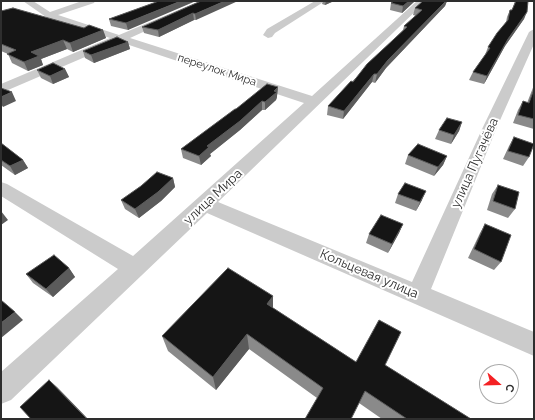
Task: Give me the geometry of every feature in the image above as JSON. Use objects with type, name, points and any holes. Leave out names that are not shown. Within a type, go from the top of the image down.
[{"type":"street","name":"переулок Мира","points":[[27,1],[49,15],[315,102]]},
{"type":"street","points":[[49,15],[91,1]]},
{"type":"street","points":[[1,89],[207,1]]},
{"type":"street","points":[[268,35],[271,31],[321,1]]},
{"type":"street","name":"улица Мира","points":[[1,390],[205,204],[422,1]]},
{"type":"street","name":"улица Пугачёва","points":[[418,294],[490,127],[534,32]]},
{"type":"street","points":[[1,188],[134,268]]},
{"type":"street","name":"Кольцевая улица","points":[[205,204],[534,344]]},
{"type":"building","points":[[159,1],[181,1],[126,23],[109,19]]},
{"type":"building","points":[[201,1],[225,1],[195,14],[193,13],[158,30],[142,27]]},
{"type":"building","points":[[394,1],[409,1],[403,6],[391,3]]},
{"type":"building","points":[[423,1],[446,1],[388,60],[377,74],[374,74],[344,111],[328,106],[351,81],[353,82],[367,64],[407,27],[404,26],[422,10],[415,8]]},
{"type":"building","points":[[516,1],[528,1],[527,12],[508,39],[487,76],[473,72],[490,48],[488,47],[497,33],[508,20],[510,10],[512,10]]},
{"type":"building","points":[[13,8],[84,28],[89,25],[103,30],[70,43],[63,40],[31,52],[39,56],[24,62],[7,54],[16,50],[1,44],[1,11]]},
{"type":"building","points":[[117,37],[128,42],[91,55],[83,51]]},
{"type":"building","points":[[53,63],[65,69],[50,76],[37,70]]},
{"type":"building","points":[[267,84],[278,87],[274,91],[277,92],[265,102],[262,101],[240,121],[207,146],[209,147],[199,156],[181,149],[236,109]]},
{"type":"building","points":[[1,88],[12,92],[1,97]]},
{"type":"building","points":[[534,89],[534,119],[518,115],[523,101],[529,103]]},
{"type":"building","points":[[447,118],[462,122],[454,135],[439,130]]},
{"type":"building","points":[[514,137],[534,144],[529,157],[508,151]]},
{"type":"building","points":[[1,143],[23,160],[10,166],[1,160]]},
{"type":"building","points":[[418,144],[447,156],[438,167],[408,155]]},
{"type":"building","points":[[157,172],[173,178],[158,192],[135,209],[121,200],[141,186]]},
{"type":"building","points":[[405,183],[426,191],[420,202],[398,194]]},
{"type":"building","points":[[498,185],[519,192],[515,209],[493,201]]},
{"type":"building","points":[[381,215],[403,224],[392,244],[369,234]]},
{"type":"building","points":[[485,224],[511,235],[501,262],[474,249]]},
{"type":"building","points":[[54,255],[69,268],[46,289],[26,274]]},
{"type":"building","points":[[228,268],[273,296],[267,304],[356,362],[379,320],[401,332],[385,365],[471,419],[407,419],[365,391],[351,419],[305,419],[323,388],[247,334],[213,377],[162,336]]},
{"type":"building","points":[[1,300],[15,312],[1,323]]},
{"type":"building","points":[[49,380],[87,419],[31,419],[20,407]]}]
